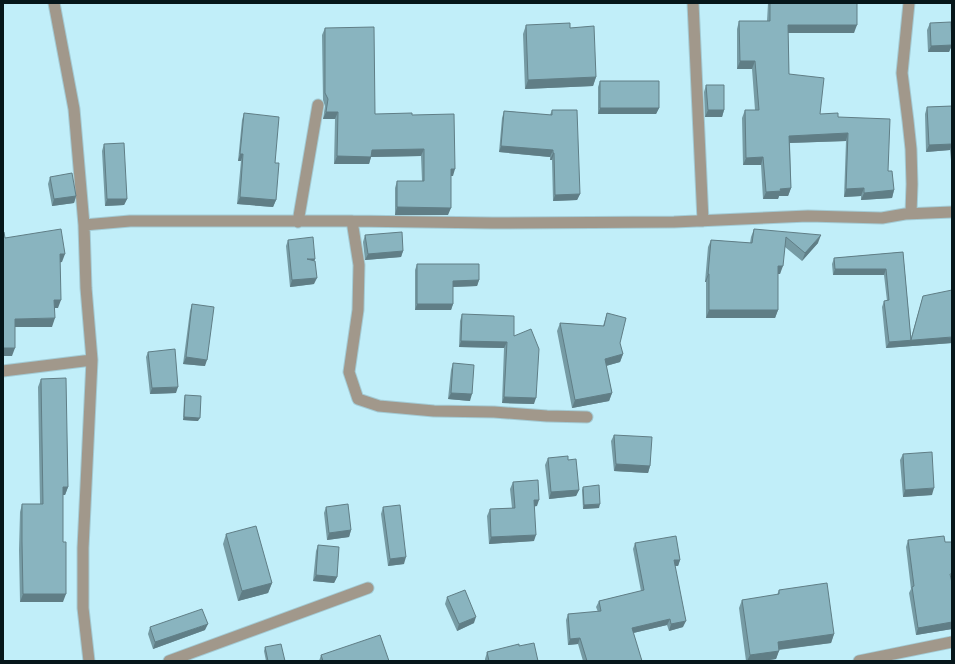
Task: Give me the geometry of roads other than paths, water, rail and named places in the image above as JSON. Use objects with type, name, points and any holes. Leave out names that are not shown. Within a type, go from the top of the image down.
[{"type":"street","points":[[54,3],[74,109],[84,225],[86,288],[92,360],[83,555],[83,608],[89,661]]},
{"type":"street","points":[[693,3],[703,221]]},
{"type":"street","points":[[909,3],[902,73],[911,149],[911,213]]},
{"type":"street","points":[[298,222],[318,104]]},
{"type":"street","points":[[84,225],[130,221],[352,221],[492,223],[703,221],[808,216],[882,218],[911,213],[952,212]]},
{"type":"street","points":[[352,221],[359,265],[358,310],[349,372],[358,398],[380,406],[434,411],[494,412],[587,417]]},
{"type":"street","points":[[3,371],[92,360]]},
{"type":"street","points":[[169,661],[368,588]]},
{"type":"street","points":[[862,661],[952,642]]}]
